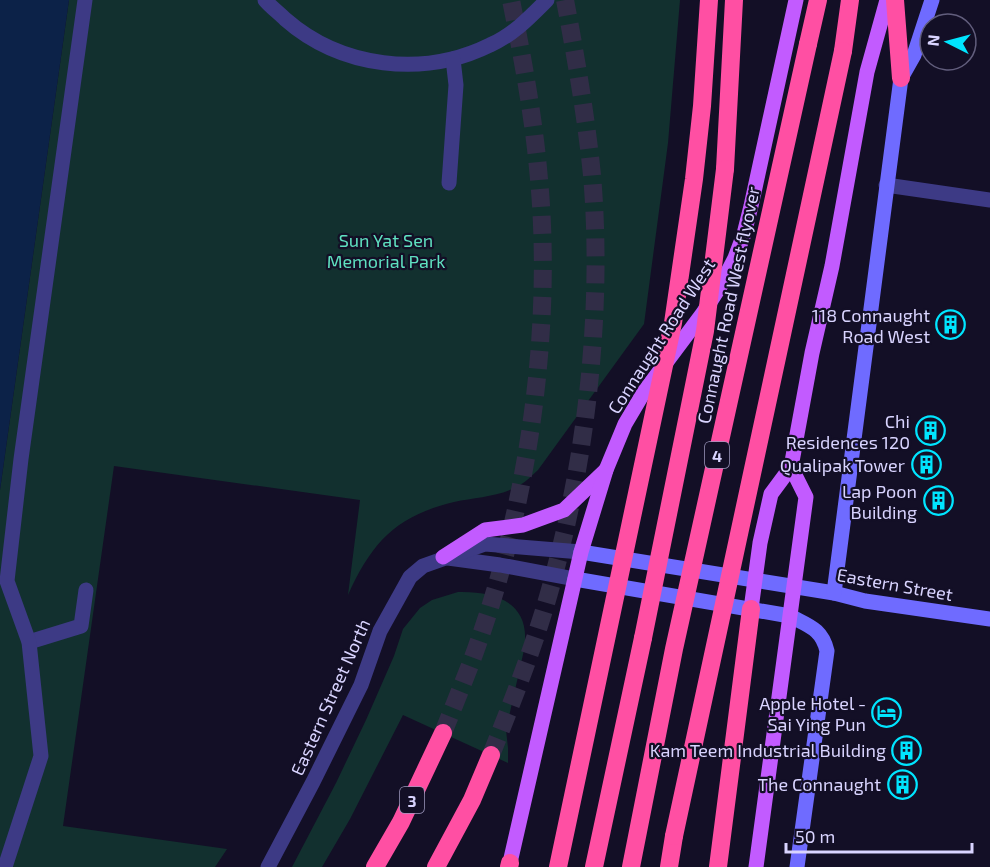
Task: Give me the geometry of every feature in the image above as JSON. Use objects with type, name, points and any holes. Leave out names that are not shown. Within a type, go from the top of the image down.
[{"type":"highway","points":[[558,867],[673,323],[695,169],[709,0]]},
{"type":"highway","name":"Connaught Road West flyover","points":[[594,867],[705,331],[725,169],[734,0]]},
{"type":"highway","name":"Connaught Road West flyover","points":[[631,867],[674,649],[818,0]]},
{"type":"highway","points":[[669,867],[825,138],[847,28],[850,0]]},
{"type":"highway","points":[[895,0],[901,78]]},
{"type":"highway","points":[[718,867],[751,609]]},
{"type":"highway","name":"3","points":[[375,867],[406,813],[443,733]]},
{"type":"highway","points":[[436,867],[472,800],[490,755]]},
{"type":"main road","name":"Connaught Road West","points":[[509,866],[575,579],[606,470],[625,424],[644,392],[703,313],[735,258],[749,215],[796,0]]},
{"type":"main road","points":[[751,609],[760,543],[771,494],[792,467],[812,353],[832,266],[867,72],[887,0]]},
{"type":"main road","points":[[834,593],[901,78],[914,55],[932,0]]},
{"type":"main road","points":[[756,867],[806,497],[792,467]]},
{"type":"main road","points":[[442,558],[485,530],[523,525],[564,510],[606,470]]},
{"type":"main road","name":"Eastern Street North","points":[[582,552],[794,588]]},
{"type":"main road","points":[[575,579],[790,616],[816,630],[824,638],[827,651],[797,867]]},
{"type":"main road","name":"Eastern Street","points":[[794,588],[990,619]]},
{"type":"street","points":[[5,867],[41,756],[29,642],[7,581],[21,459],[85,0]]},
{"type":"street","points":[[265,0],[302,33],[342,54],[378,63],[416,65],[453,59],[491,45],[525,23],[547,0]]},
{"type":"street","points":[[449,183],[456,85],[453,59]]},
{"type":"street","points":[[886,185],[990,200]]},
{"type":"street","name":"Eastern Street North","points":[[268,867],[361,685],[380,631],[410,577],[423,566],[485,544],[582,552]]},
{"type":"street","points":[[442,558],[500,565],[575,579]]},
{"type":"street","points":[[29,642],[81,626],[86,590]]},
{"type":"green space","name":"Sun Yat Sen Memorial Park","points":[[69,0],[680,0],[668,143],[644,324],[538,470],[527,480],[504,492],[434,508],[401,524],[377,546],[357,576],[348,595],[360,500],[114,466],[63,826],[227,849],[215,867],[0,867],[0,490]]},
{"type":"green space","points":[[458,592],[473,592],[499,598],[509,603],[523,621],[524,650],[506,730],[508,763],[403,715],[350,819],[322,867],[292,867],[366,720],[394,656],[403,629],[420,608],[432,600]]},
{"type":"water","points":[[0,0],[69,0],[0,490]]},
{"type":"tunnel","points":[[443,733],[476,649],[510,536],[532,417],[539,357],[542,297],[539,179],[528,90],[511,0]]},
{"type":"tunnel","points":[[491,755],[518,687],[549,595],[567,524],[590,374],[596,273],[592,175],[565,0]]},
{"type":"place","name":"118 Connaught Road West","points":[[951,325]]},
{"type":"place","name":"Chi Residences 120","points":[[931,431]]},
{"type":"place","name":"Qualipak Tower","points":[[926,465]]},
{"type":"place","name":"Lap Poon Building","points":[[938,501]]},
{"type":"place","name":"Apple Hotel - Sai Ying Pun","points":[[887,713]]},
{"type":"place","name":"Kam Teem Industrial Building","points":[[907,750]]},
{"type":"place","name":"The Connaught","points":[[902,784]]}]
